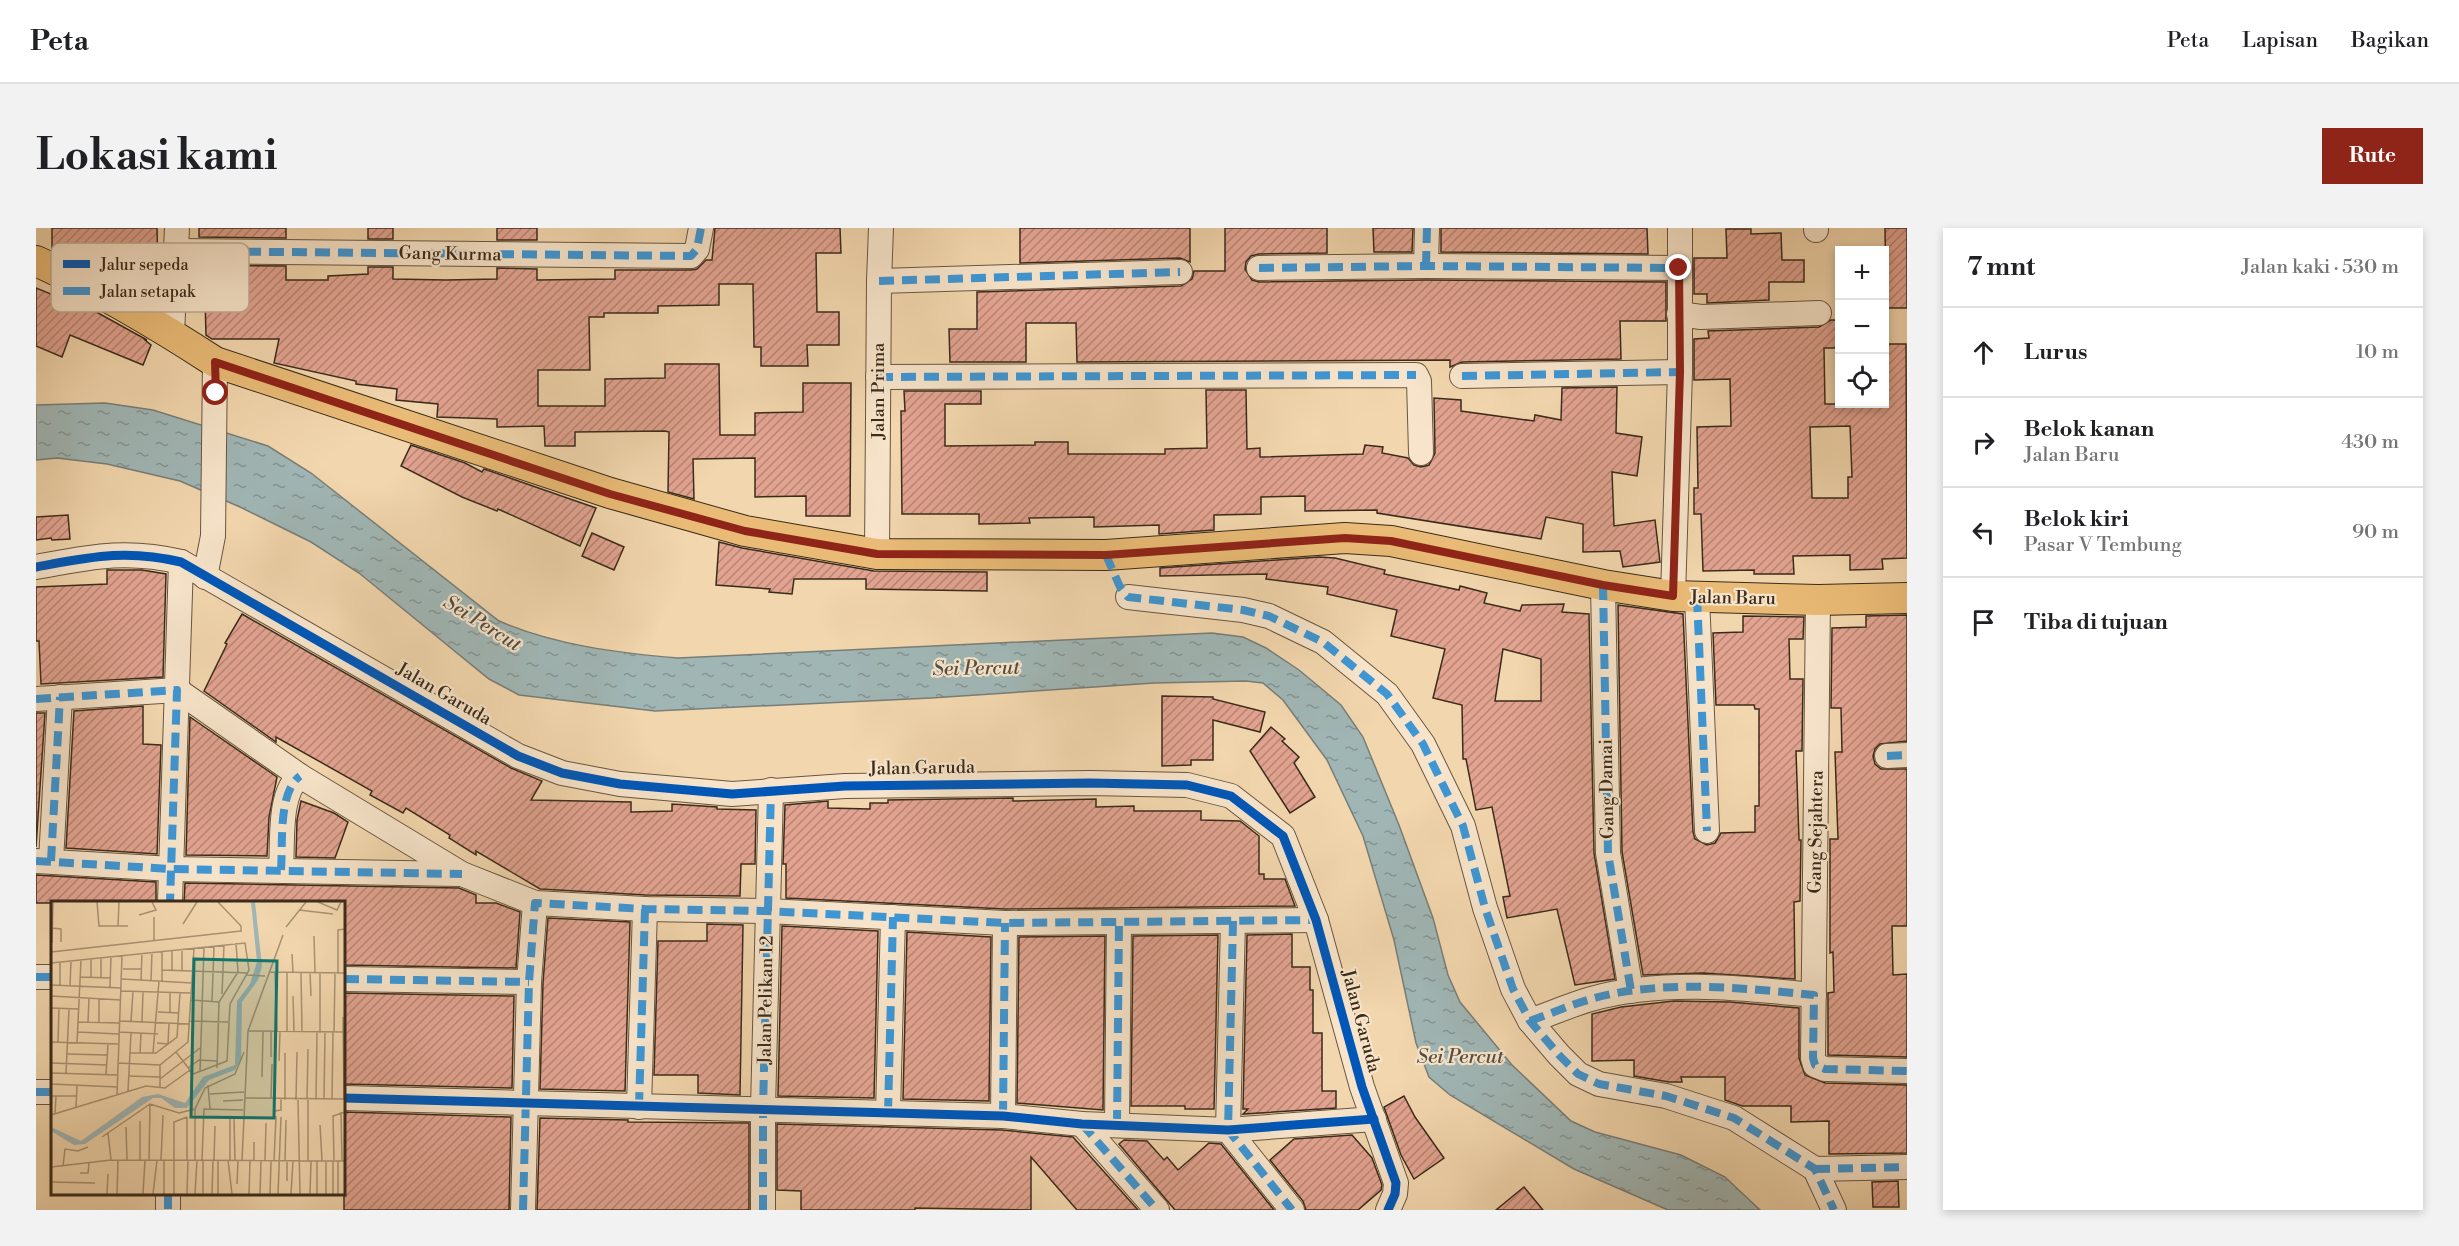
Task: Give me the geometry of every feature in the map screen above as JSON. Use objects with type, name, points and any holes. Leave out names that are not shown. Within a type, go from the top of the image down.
[{"type":"main road","name":"Jalan Baru","points":[[36,261],[51,268]]},
{"type":"main road","name":"Jalan Baru","points":[[133,312],[215,362],[610,494],[745,531],[877,554],[1106,555],[1345,538],[1391,541],[1603,585],[1685,597],[1818,600],[1907,598]]},
{"type":"street","name":"Gang Kurma","points":[[177,239],[691,256],[697,249],[701,228]]},
{"type":"street","name":"Jalan Prima","points":[[877,554],[881,228]]},
{"type":"street","points":[[1426,266],[1427,228]]},
{"type":"street","points":[[1680,228],[1678,314],[1685,597],[1707,831]]},
{"type":"street","points":[[1259,268],[1426,266],[1679,268]]},
{"type":"street","points":[[879,281],[1180,272]]},
{"type":"street","points":[[172,334],[173,312]]},
{"type":"street","points":[[1678,314],[1701,317],[1819,313]]},
{"type":"street","points":[[205,577],[213,536],[215,362]]},
{"type":"street","points":[[1462,376],[1680,372]]},
{"type":"street","points":[[878,377],[1416,375],[1419,381],[1421,453]]},
{"type":"street","name":"Jalan Garuda","points":[[36,567],[78,559],[125,554],[150,555],[181,562],[518,756],[539,766],[620,784],[732,794],[845,786],[1078,783],[1201,787],[1231,796],[1283,836],[1316,920],[1362,1087],[1396,1183],[1395,1194],[1388,1210]]},
{"type":"street","points":[[170,901],[181,562]]},
{"type":"street","name":"Gang Damai","points":[[1603,585],[1608,853],[1631,991]]},
{"type":"street","points":[[1128,597],[1243,610],[1269,616],[1323,642],[1387,694],[1423,744],[1463,826],[1485,908],[1513,989],[1530,1021],[1578,1074],[1599,1084],[1666,1096],[1734,1118],[1815,1169],[1834,1210]]},
{"type":"street","name":"Gang Sejahtera","points":[[1818,600],[1813,1058],[1815,1065],[1825,1070],[1907,1071]]},
{"type":"street","points":[[36,699],[177,690],[300,776],[462,874],[535,903],[645,909],[768,911],[1005,923],[1316,920]]},
{"type":"street","points":[[60,697],[43,861],[172,869],[462,874]]},
{"type":"street","points":[[281,870],[285,803],[291,782],[300,776]]},
{"type":"street","name":"Jalan Pelikan 12","points":[[763,1210],[763,1108],[771,790]]},
{"type":"street","points":[[523,1210],[529,982],[535,903]]},
{"type":"street","points":[[639,1107],[645,909]]},
{"type":"street","points":[[888,1113],[893,917]]},
{"type":"street","points":[[1117,1125],[1119,921]]},
{"type":"street","points":[[1233,921],[1228,1130],[1292,1210]]},
{"type":"street","points":[[1003,1116],[1005,923]]},
{"type":"street","points":[[345,979],[529,982]]},
{"type":"street","points":[[1530,1021],[1591,999],[1631,991],[1700,987],[1814,995]]},
{"type":"street","points":[[345,1098],[1003,1116],[1082,1124],[1228,1130],[1374,1119]]},
{"type":"street","points":[[1082,1124],[1157,1210]]},
{"type":"street","points":[[1815,1169],[1907,1167]]},
{"type":"water","name":"Sei Percut","points":[[105,403],[153,410],[268,446],[311,473],[499,621],[542,636],[587,647],[678,658],[1212,633],[1243,637],[1266,648],[1299,670],[1341,705],[1363,737],[1399,825],[1433,918],[1448,975],[1460,1002],[1512,1065],[1571,1121],[1595,1132],[1681,1155],[1725,1177],[1760,1210],[1668,1210],[1574,1169],[1450,1095],[1429,1077],[1416,1043],[1394,940],[1363,836],[1327,760],[1283,700],[1263,683],[1246,681],[1154,683],[931,698],[655,711],[519,695],[489,679],[359,573],[311,542],[240,507],[180,481],[107,464],[57,458],[36,460],[36,405]]},
{"type":"building","points":[[52,228],[157,228],[157,243],[52,243]]},
{"type":"building","points":[[199,228],[286,228],[286,238],[199,237]]},
{"type":"building","points":[[368,228],[393,228],[393,239],[368,239]]},
{"type":"building","points":[[497,228],[537,228],[537,240],[497,240]]},
{"type":"building","points":[[715,228],[840,228],[841,253],[816,253],[817,312],[839,312],[839,345],[807,345],[808,366],[761,366],[761,347],[754,347],[753,284],[719,284],[719,305],[658,306],[658,313],[604,313],[604,317],[589,317],[590,370],[538,370],[538,406],[605,406],[605,379],[665,378],[665,364],[719,364],[720,435],[755,435],[755,413],[803,412],[803,383],[851,383],[850,516],[806,516],[806,496],[755,497],[755,458],[693,459],[694,499],[668,492],[669,432],[575,432],[575,446],[545,446],[544,426],[497,427],[497,419],[437,417],[438,404],[396,400],[397,389],[356,384],[356,381],[274,363],[279,339],[212,339],[206,335],[205,312],[249,312],[249,266],[286,266],[286,280],[328,280],[328,276],[368,274],[368,267],[393,267],[393,279],[497,279],[497,268],[537,269],[537,280],[615,279],[615,270],[691,270],[697,269],[706,260],[712,260]]},
{"type":"building","points":[[1020,228],[1190,228],[1190,262],[1180,258],[1020,263]]},
{"type":"building","points":[[1225,228],[1327,228],[1327,253],[1251,256],[1246,262],[1245,269],[1252,280],[1259,282],[1426,280],[1666,282],[1666,321],[1620,321],[1621,359],[1462,362],[1450,367],[1450,360],[1077,362],[1076,323],[1026,323],[1026,362],[950,362],[949,329],[977,329],[977,292],[1181,286],[1192,279],[1194,271],[1225,271]]},
{"type":"building","points":[[1373,228],[1413,228],[1412,252],[1374,252]]},
{"type":"building","points":[[1441,228],[1647,228],[1648,254],[1441,252]]},
{"type":"building","points":[[1885,228],[1907,228],[1907,308],[1889,308],[1889,246],[1885,246]]},
{"type":"building","points":[[1726,229],[1751,229],[1751,234],[1781,233],[1782,260],[1804,260],[1804,282],[1769,282],[1769,300],[1707,303],[1707,294],[1694,294],[1694,258],[1727,258]]},
{"type":"building","points":[[36,288],[51,294],[51,312],[96,312],[147,340],[145,340],[151,345],[143,365],[70,335],[62,357],[36,346]]},
{"type":"building","points":[[1835,320],[1835,348],[1824,348],[1825,404],[1835,404],[1835,408],[1889,408],[1889,344],[1906,344],[1907,558],[1882,559],[1883,569],[1850,570],[1850,555],[1793,556],[1794,574],[1754,574],[1754,570],[1703,571],[1701,514],[1694,514],[1694,488],[1698,488],[1697,427],[1731,426],[1730,379],[1694,380],[1694,339],[1709,338],[1708,331],[1819,327]],"holes":[[[1850,426],[1852,477],[1848,477],[1848,498],[1812,498],[1810,427]]]},
{"type":"building","points":[[1617,387],[1616,433],[1642,437],[1637,476],[1612,472],[1614,526],[1655,520],[1660,562],[1623,567],[1620,551],[1583,552],[1583,524],[1546,517],[1541,539],[1377,513],[1377,510],[1305,511],[1305,496],[1261,497],[1261,514],[1214,515],[1214,530],[1159,534],[1159,525],[1094,527],[1094,517],[1029,518],[1030,523],[979,524],[979,514],[902,514],[901,411],[905,411],[904,391],[981,391],[981,404],[945,404],[945,446],[1035,445],[1035,442],[1068,442],[1068,454],[1165,454],[1165,449],[1207,448],[1206,390],[1246,390],[1247,449],[1260,448],[1260,457],[1363,454],[1365,445],[1383,447],[1382,453],[1408,458],[1414,465],[1421,467],[1429,465],[1435,453],[1434,398],[1461,400],[1461,411],[1534,421],[1535,415],[1561,420],[1562,388]]},
{"type":"building","points":[[411,445],[465,463],[482,472],[484,469],[596,508],[580,546],[498,509],[497,511],[462,497],[401,466]]},
{"type":"building","points":[[68,515],[70,539],[36,540],[36,517]]},
{"type":"building","points":[[592,533],[624,547],[614,570],[582,556]]},
{"type":"building","points":[[719,542],[874,571],[987,572],[987,591],[866,589],[866,579],[794,579],[792,594],[769,592],[770,589],[716,585]]},
{"type":"building","points":[[1319,557],[1335,558],[1385,570],[1384,574],[1459,590],[1460,586],[1487,593],[1484,603],[1520,611],[1522,605],[1564,604],[1562,612],[1589,614],[1594,853],[1615,979],[1575,985],[1557,909],[1507,918],[1503,897],[1510,896],[1492,807],[1476,810],[1466,759],[1463,759],[1462,705],[1433,698],[1445,649],[1391,636],[1397,610],[1327,594],[1328,587],[1266,579],[1267,574],[1160,576],[1160,568]],"holes":[[[1503,649],[1541,659],[1541,701],[1495,701]]]},
{"type":"building","points":[[107,570],[142,570],[166,574],[163,677],[41,684],[39,641],[36,641],[36,587],[107,584]]},
{"type":"building","points":[[1618,605],[1683,614],[1693,832],[1695,839],[1707,845],[1715,843],[1721,833],[1755,832],[1755,806],[1759,806],[1759,709],[1755,709],[1754,705],[1716,705],[1713,633],[1743,632],[1743,616],[1804,617],[1803,639],[1789,639],[1790,679],[1803,679],[1802,751],[1796,751],[1799,840],[1801,840],[1800,901],[1794,902],[1795,979],[1703,973],[1643,975],[1622,852]]},
{"type":"building","points":[[242,614],[511,768],[542,781],[531,800],[631,802],[631,812],[672,811],[672,804],[756,810],[755,864],[741,864],[740,896],[646,895],[540,889],[476,851],[476,855],[449,838],[450,835],[406,808],[403,813],[370,795],[372,791],[276,737],[276,742],[204,691],[227,644],[225,643]]},
{"type":"building","points":[[1907,615],[1907,741],[1880,744],[1873,756],[1875,764],[1881,769],[1907,769],[1907,926],[1892,926],[1893,975],[1907,974],[1907,1057],[1828,1055],[1828,993],[1834,992],[1833,952],[1830,953],[1830,839],[1838,839],[1835,752],[1842,752],[1841,708],[1831,708],[1832,628],[1866,627],[1866,616]]},
{"type":"building","points":[[1162,696],[1213,697],[1213,699],[1265,712],[1260,732],[1213,720],[1213,760],[1191,760],[1191,765],[1162,766]]},
{"type":"building","points":[[143,706],[143,744],[161,745],[157,854],[66,848],[74,711]]},
{"type":"building","points":[[36,713],[45,713],[36,847]]},
{"type":"building","points":[[190,717],[277,777],[269,817],[267,856],[186,855]]},
{"type":"building","points":[[1271,727],[1285,739],[1282,741],[1299,757],[1294,763],[1315,797],[1290,813],[1250,751]]},
{"type":"building","points":[[1013,798],[1013,801],[1096,799],[1096,807],[1134,806],[1134,811],[1201,811],[1201,820],[1240,821],[1259,836],[1259,874],[1264,874],[1264,879],[1285,879],[1295,906],[1005,909],[786,898],[786,864],[783,864],[785,805],[828,801],[828,808],[870,809],[870,803],[888,803],[888,800]]},
{"type":"building","points":[[301,801],[334,813],[348,822],[335,858],[296,857],[297,820]]},
{"type":"building","points":[[36,875],[156,882],[156,901],[36,903]]},
{"type":"building","points":[[185,883],[459,888],[476,895],[476,903],[496,903],[520,912],[516,968],[345,965],[345,901],[184,901]]},
{"type":"building","points":[[548,918],[630,922],[625,1091],[540,1089],[543,983]]},
{"type":"building","points":[[707,924],[743,925],[740,1095],[698,1093],[698,1075],[654,1075],[658,941],[707,941]]},
{"type":"building","points":[[782,926],[878,931],[874,1098],[778,1096]]},
{"type":"building","points":[[907,932],[991,937],[989,1101],[903,1099]]},
{"type":"building","points":[[1292,934],[1292,967],[1310,967],[1310,990],[1313,990],[1313,1033],[1322,1033],[1322,1091],[1336,1091],[1336,1108],[1243,1114],[1248,1109],[1243,1109],[1247,935]]},
{"type":"building","points":[[1218,935],[1214,1109],[1185,1109],[1185,1106],[1131,1106],[1133,936]]},
{"type":"building","points":[[1105,936],[1103,1110],[1017,1103],[1019,937]]},
{"type":"building","points":[[345,993],[514,996],[512,1088],[345,1084]]},
{"type":"building","points":[[1674,1001],[1730,1002],[1799,1008],[1799,1058],[1805,1075],[1825,1083],[1907,1085],[1907,1153],[1829,1154],[1829,1121],[1791,1122],[1791,1106],[1742,1106],[1725,1100],[1725,1077],[1681,1077],[1682,1082],[1669,1082],[1634,1076],[1634,1060],[1592,1061],[1592,1014],[1621,1007]]},
{"type":"building","points":[[1404,1096],[1415,1117],[1444,1158],[1414,1179],[1401,1155],[1384,1107]]},
{"type":"building","points":[[345,1112],[511,1117],[509,1210],[344,1210]]},
{"type":"building","points":[[540,1118],[628,1120],[628,1122],[749,1123],[749,1210],[537,1210]]},
{"type":"building","points":[[777,1124],[1002,1130],[1073,1137],[1138,1210],[1077,1210],[1031,1157],[1031,1210],[915,1208],[915,1210],[801,1210],[801,1191],[777,1190]]},
{"type":"building","points":[[1352,1135],[1372,1158],[1382,1185],[1381,1190],[1358,1210],[1306,1210],[1303,1201],[1270,1160],[1294,1139]]},
{"type":"building","points":[[1124,1140],[1147,1141],[1164,1160],[1167,1157],[1178,1170],[1209,1143],[1221,1144],[1274,1210],[1175,1210],[1119,1144]]},
{"type":"building","points":[[1898,1181],[1899,1207],[1873,1207],[1872,1182]]},
{"type":"building","points":[[1524,1187],[1543,1210],[1496,1210]]},
{"type":"marked path","points":[[249,252],[691,256],[697,249],[701,228]]},
{"type":"marked path","points":[[1426,266],[1427,228]]},
{"type":"marked path","points":[[1259,268],[1426,266],[1679,268]]},
{"type":"marked path","points":[[879,281],[1180,272]]},
{"type":"marked path","points":[[1462,376],[1680,372]]},
{"type":"marked path","points":[[878,377],[1416,375]]},
{"type":"marked path","points":[[1106,555],[1120,587],[1128,597],[1243,610],[1269,616],[1323,642],[1387,694],[1423,744],[1463,826],[1485,908],[1513,989],[1530,1021],[1559,1055],[1578,1074],[1599,1084],[1666,1096],[1734,1118],[1815,1169],[1834,1210]]},
{"type":"marked path","points":[[1603,585],[1608,853],[1631,991]]},
{"type":"marked path","points":[[1697,597],[1707,831]]},
{"type":"marked path","points":[[36,699],[177,690],[170,901]]},
{"type":"marked path","points":[[51,861],[60,697]]},
{"type":"marked path","points":[[1887,756],[1907,755]]},
{"type":"marked path","points":[[281,870],[285,806],[288,794],[300,776]]},
{"type":"marked path","points":[[763,1210],[763,1108],[771,790]]},
{"type":"marked path","points":[[36,861],[172,869],[462,874]]},
{"type":"marked path","points":[[523,1210],[529,982],[535,903],[645,909],[767,911],[1005,923],[1316,920]]},
{"type":"marked path","points":[[639,1107],[645,909]]},
{"type":"marked path","points":[[888,1113],[893,917]]},
{"type":"marked path","points":[[1233,921],[1228,1130],[1292,1210]]},
{"type":"marked path","points":[[1117,1125],[1119,922]]},
{"type":"marked path","points":[[1003,1116],[1005,923]]},
{"type":"marked path","points":[[36,977],[51,977]]},
{"type":"marked path","points":[[345,979],[529,982]]},
{"type":"marked path","points":[[1530,1021],[1591,999],[1646,989],[1731,988],[1814,995],[1813,1058],[1815,1065],[1825,1069],[1907,1071]]},
{"type":"marked path","points":[[36,1092],[51,1092]]},
{"type":"marked path","points":[[1082,1124],[1157,1210]]},
{"type":"marked path","points":[[1815,1169],[1907,1167]]},
{"type":"marked path","points":[[168,1195],[168,1210]]},
{"type":"cycle path","points":[[36,567],[125,555],[181,562],[518,756],[562,773],[620,784],[732,794],[845,786],[1090,783],[1187,785],[1231,796],[1283,836],[1316,920],[1362,1087],[1396,1183],[1395,1194],[1388,1210]]},
{"type":"cycle path","points":[[345,1098],[1003,1116],[1082,1124],[1228,1130],[1374,1119]]},
{"type":"route","points":[[216,393],[215,362],[610,494],[745,531],[877,554],[1106,555],[1345,538],[1391,541],[1603,585],[1673,596],[1680,372],[1679,268]]}]
